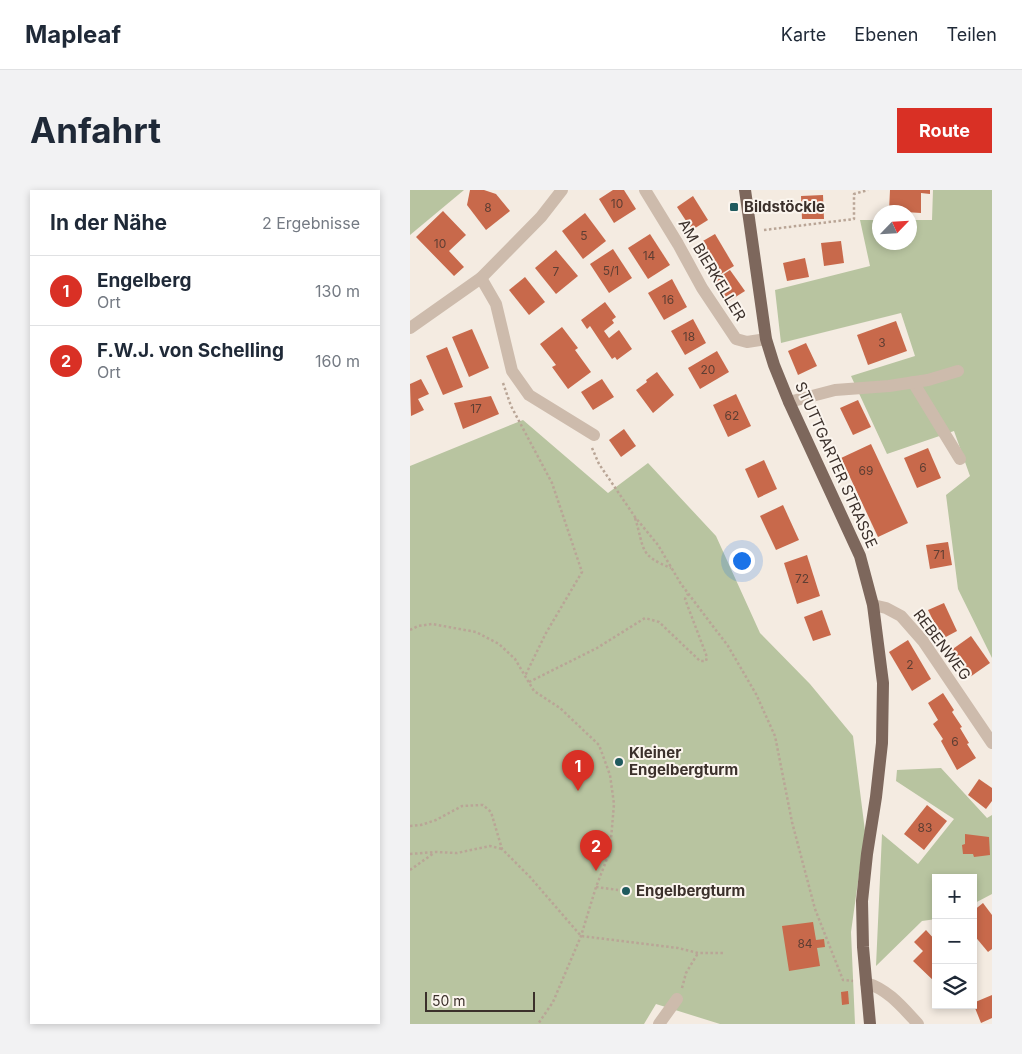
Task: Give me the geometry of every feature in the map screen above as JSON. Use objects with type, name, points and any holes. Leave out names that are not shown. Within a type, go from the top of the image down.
[{"type":"main road","name":"STUTTGARTER STRASSE","points":[[745,190],[766,338],[774,365],[789,402],[860,556],[873,605],[883,682],[882,743],[862,901],[863,947],[870,1024]]},
{"type":"street","points":[[410,328],[481,278],[541,217],[562,190]]},
{"type":"street","name":"AM BIERKELLER","points":[[646,190],[702,288],[736,340],[747,342],[766,338]]},
{"type":"street","points":[[481,278],[496,304],[512,371],[529,395],[594,435]]},
{"type":"street","points":[[789,402],[835,390],[889,386],[958,371]]},
{"type":"street","points":[[913,382],[960,459]]},
{"type":"street","name":"REBENWEG","points":[[873,605],[886,608],[901,616],[923,641],[992,743]]},
{"type":"street","points":[[866,983],[879,987],[889,994],[918,1024]]},
{"type":"street","points":[[659,1024],[677,999]]},
{"type":"path","points":[[750,232],[854,219],[854,194],[868,190]]},
{"type":"path","points":[[503,380],[511,406],[552,483],[582,572],[546,633],[525,676]]},
{"type":"path","points":[[582,429],[599,464],[635,517],[658,545],[688,594],[728,646],[756,694],[775,736],[792,822],[815,910],[844,980],[866,983]]},
{"type":"path","points":[[635,517],[644,553],[656,562],[671,568]]},
{"type":"path","points":[[529,682],[597,648],[645,618],[659,622],[700,661],[706,661],[707,656],[685,599],[688,594]]},
{"type":"path","points":[[410,630],[418,626],[432,624],[476,632],[499,644],[515,659],[534,691],[560,708],[599,745],[610,775],[614,804],[610,851],[596,887],[581,936],[553,1002],[538,1024]]},
{"type":"path","points":[[410,826],[436,820],[462,806],[483,805],[491,812],[502,849],[530,877],[581,936],[678,948],[698,953],[723,953]]},
{"type":"path","points":[[410,854],[457,852],[490,846],[502,849]]},
{"type":"path","points":[[410,870],[435,852]]},
{"type":"path","points":[[596,887],[618,890]]},
{"type":"path","points":[[677,999],[686,973],[698,953]]},
{"type":"green space","points":[[410,190],[464,190],[410,235]]},
{"type":"green space","points":[[933,190],[992,190],[992,658],[958,589],[946,495],[970,476],[954,431],[887,454],[851,376],[915,356],[901,313],[781,343],[775,290],[870,266],[860,220],[872,220],[872,250],[917,250],[917,220],[932,220]]},
{"type":"green space","points":[[523,420],[608,493],[648,463],[716,536],[760,633],[810,684],[853,736],[865,831],[851,932],[855,1024],[720,1024],[656,1004],[644,1024],[410,1024],[410,466]]},
{"type":"green space","points":[[941,768],[987,818],[992,815],[992,894],[977,902],[977,874],[932,874],[932,920],[922,921],[876,966],[882,834],[918,864],[954,819],[896,781],[897,770]]},
{"type":"building","points":[[470,190],[484,190],[496,194],[510,211],[486,230],[467,205]]},
{"type":"building","points":[[613,190],[624,190],[636,209],[614,223],[599,199]]},
{"type":"building","points":[[890,190],[930,190],[930,194],[921,193],[921,213],[917,213],[917,205],[889,205]]},
{"type":"building","points":[[823,195],[824,219],[802,219],[801,196]]},
{"type":"building","points":[[693,196],[708,220],[692,230],[677,207]]},
{"type":"building","points":[[443,211],[466,235],[449,251],[464,267],[454,276],[416,237]]},
{"type":"building","points":[[585,213],[606,241],[583,259],[562,231]]},
{"type":"building","points":[[650,234],[670,265],[648,279],[628,248]]},
{"type":"building","points":[[715,234],[734,266],[716,277],[696,245]]},
{"type":"building","points":[[841,241],[844,263],[824,266],[821,243]]},
{"type":"building","points":[[613,249],[632,278],[609,293],[590,264]]},
{"type":"building","points":[[556,250],[578,276],[556,294],[535,268]]},
{"type":"building","points":[[805,258],[809,277],[787,281],[783,263]]},
{"type":"building","points":[[730,270],[745,291],[726,303],[712,282]]},
{"type":"building","points":[[525,277],[545,302],[529,315],[509,290]]},
{"type":"building","points":[[672,279],[687,307],[664,320],[648,293]]},
{"type":"building","points":[[605,302],[616,317],[612,320],[614,323],[604,331],[609,338],[619,330],[632,349],[617,360],[615,357],[612,359],[590,326],[587,329],[581,320]]},
{"type":"building","points":[[693,319],[706,343],[685,355],[671,331]]},
{"type":"building","points":[[896,321],[907,351],[868,365],[857,335]]},
{"type":"building","points":[[562,327],[578,348],[575,350],[591,372],[568,389],[552,367],[556,365],[540,344]]},
{"type":"building","points":[[472,329],[489,368],[469,377],[452,337]]},
{"type":"building","points":[[806,343],[817,366],[798,375],[788,351]]},
{"type":"building","points":[[447,347],[463,387],[443,395],[426,356]]},
{"type":"building","points":[[717,351],[729,372],[700,389],[688,368]]},
{"type":"building","points":[[657,372],[674,395],[653,413],[636,390]]},
{"type":"building","points":[[421,379],[429,394],[418,399],[424,410],[411,416],[410,384]]},
{"type":"building","points":[[602,379],[614,397],[593,410],[581,392]]},
{"type":"building","points":[[736,394],[751,426],[728,437],[713,405]]},
{"type":"building","points":[[491,396],[499,414],[463,429],[454,403]]},
{"type":"building","points":[[858,400],[871,427],[853,435],[840,408]]},
{"type":"building","points":[[624,429],[636,446],[621,457],[609,440]]},
{"type":"building","points":[[871,444],[908,523],[878,537],[841,458]]},
{"type":"building","points":[[928,448],[941,478],[917,488],[904,458]]},
{"type":"building","points":[[764,460],[777,489],[758,498],[745,469]]},
{"type":"building","points":[[783,505],[799,540],[776,550],[760,516]]},
{"type":"building","points":[[948,542],[952,565],[930,569],[926,545]]},
{"type":"building","points":[[807,555],[820,596],[797,604],[784,563]]},
{"type":"building","points":[[944,603],[957,631],[942,639],[928,610]]},
{"type":"building","points":[[822,610],[831,635],[813,641],[804,617]]},
{"type":"building","points":[[971,636],[990,663],[970,677],[950,651]]},
{"type":"building","points":[[908,640],[931,679],[912,691],[889,652]]},
{"type":"building","points":[[943,693],[954,710],[952,712],[962,727],[960,728],[969,743],[967,744],[976,758],[957,770],[941,741],[943,739],[933,724],[938,720],[928,703]]},
{"type":"building","name":"Kleiner Engelbergturm","points":[[619,758],[623,762],[619,766],[615,762]]},
{"type":"building","points":[[979,779],[992,788],[992,801],[986,809],[968,795]]},
{"type":"building","points":[[927,805],[947,821],[924,850],[904,834]]},
{"type":"building","points":[[965,834],[989,837],[990,855],[974,857],[973,854],[963,854],[962,845],[965,844]]},
{"type":"building","points":[[983,903],[992,915],[992,949],[988,952],[977,939],[977,908]]},
{"type":"building","points":[[813,922],[816,940],[824,939],[825,947],[817,948],[820,966],[789,971],[782,926]]},
{"type":"building","points":[[926,930],[932,937],[932,979],[913,961],[923,951],[914,942]]},
{"type":"building","points":[[848,991],[849,1004],[842,1005],[841,992]]},
{"type":"building","points":[[992,995],[992,1018],[981,1023],[975,1009],[977,1009],[977,1001]]},
{"type":"place","name":"Bildstöckle","points":[[734,207]]},
{"type":"place","name":"Kleiner Engelbergturm","points":[[619,762]]},
{"type":"place","name":"Engelberg","points":[[578,791]]},
{"type":"place","name":"F.W.J. von Schelling","points":[[596,871]]},
{"type":"place","name":"Engelbergturm","points":[[626,891]]}]
